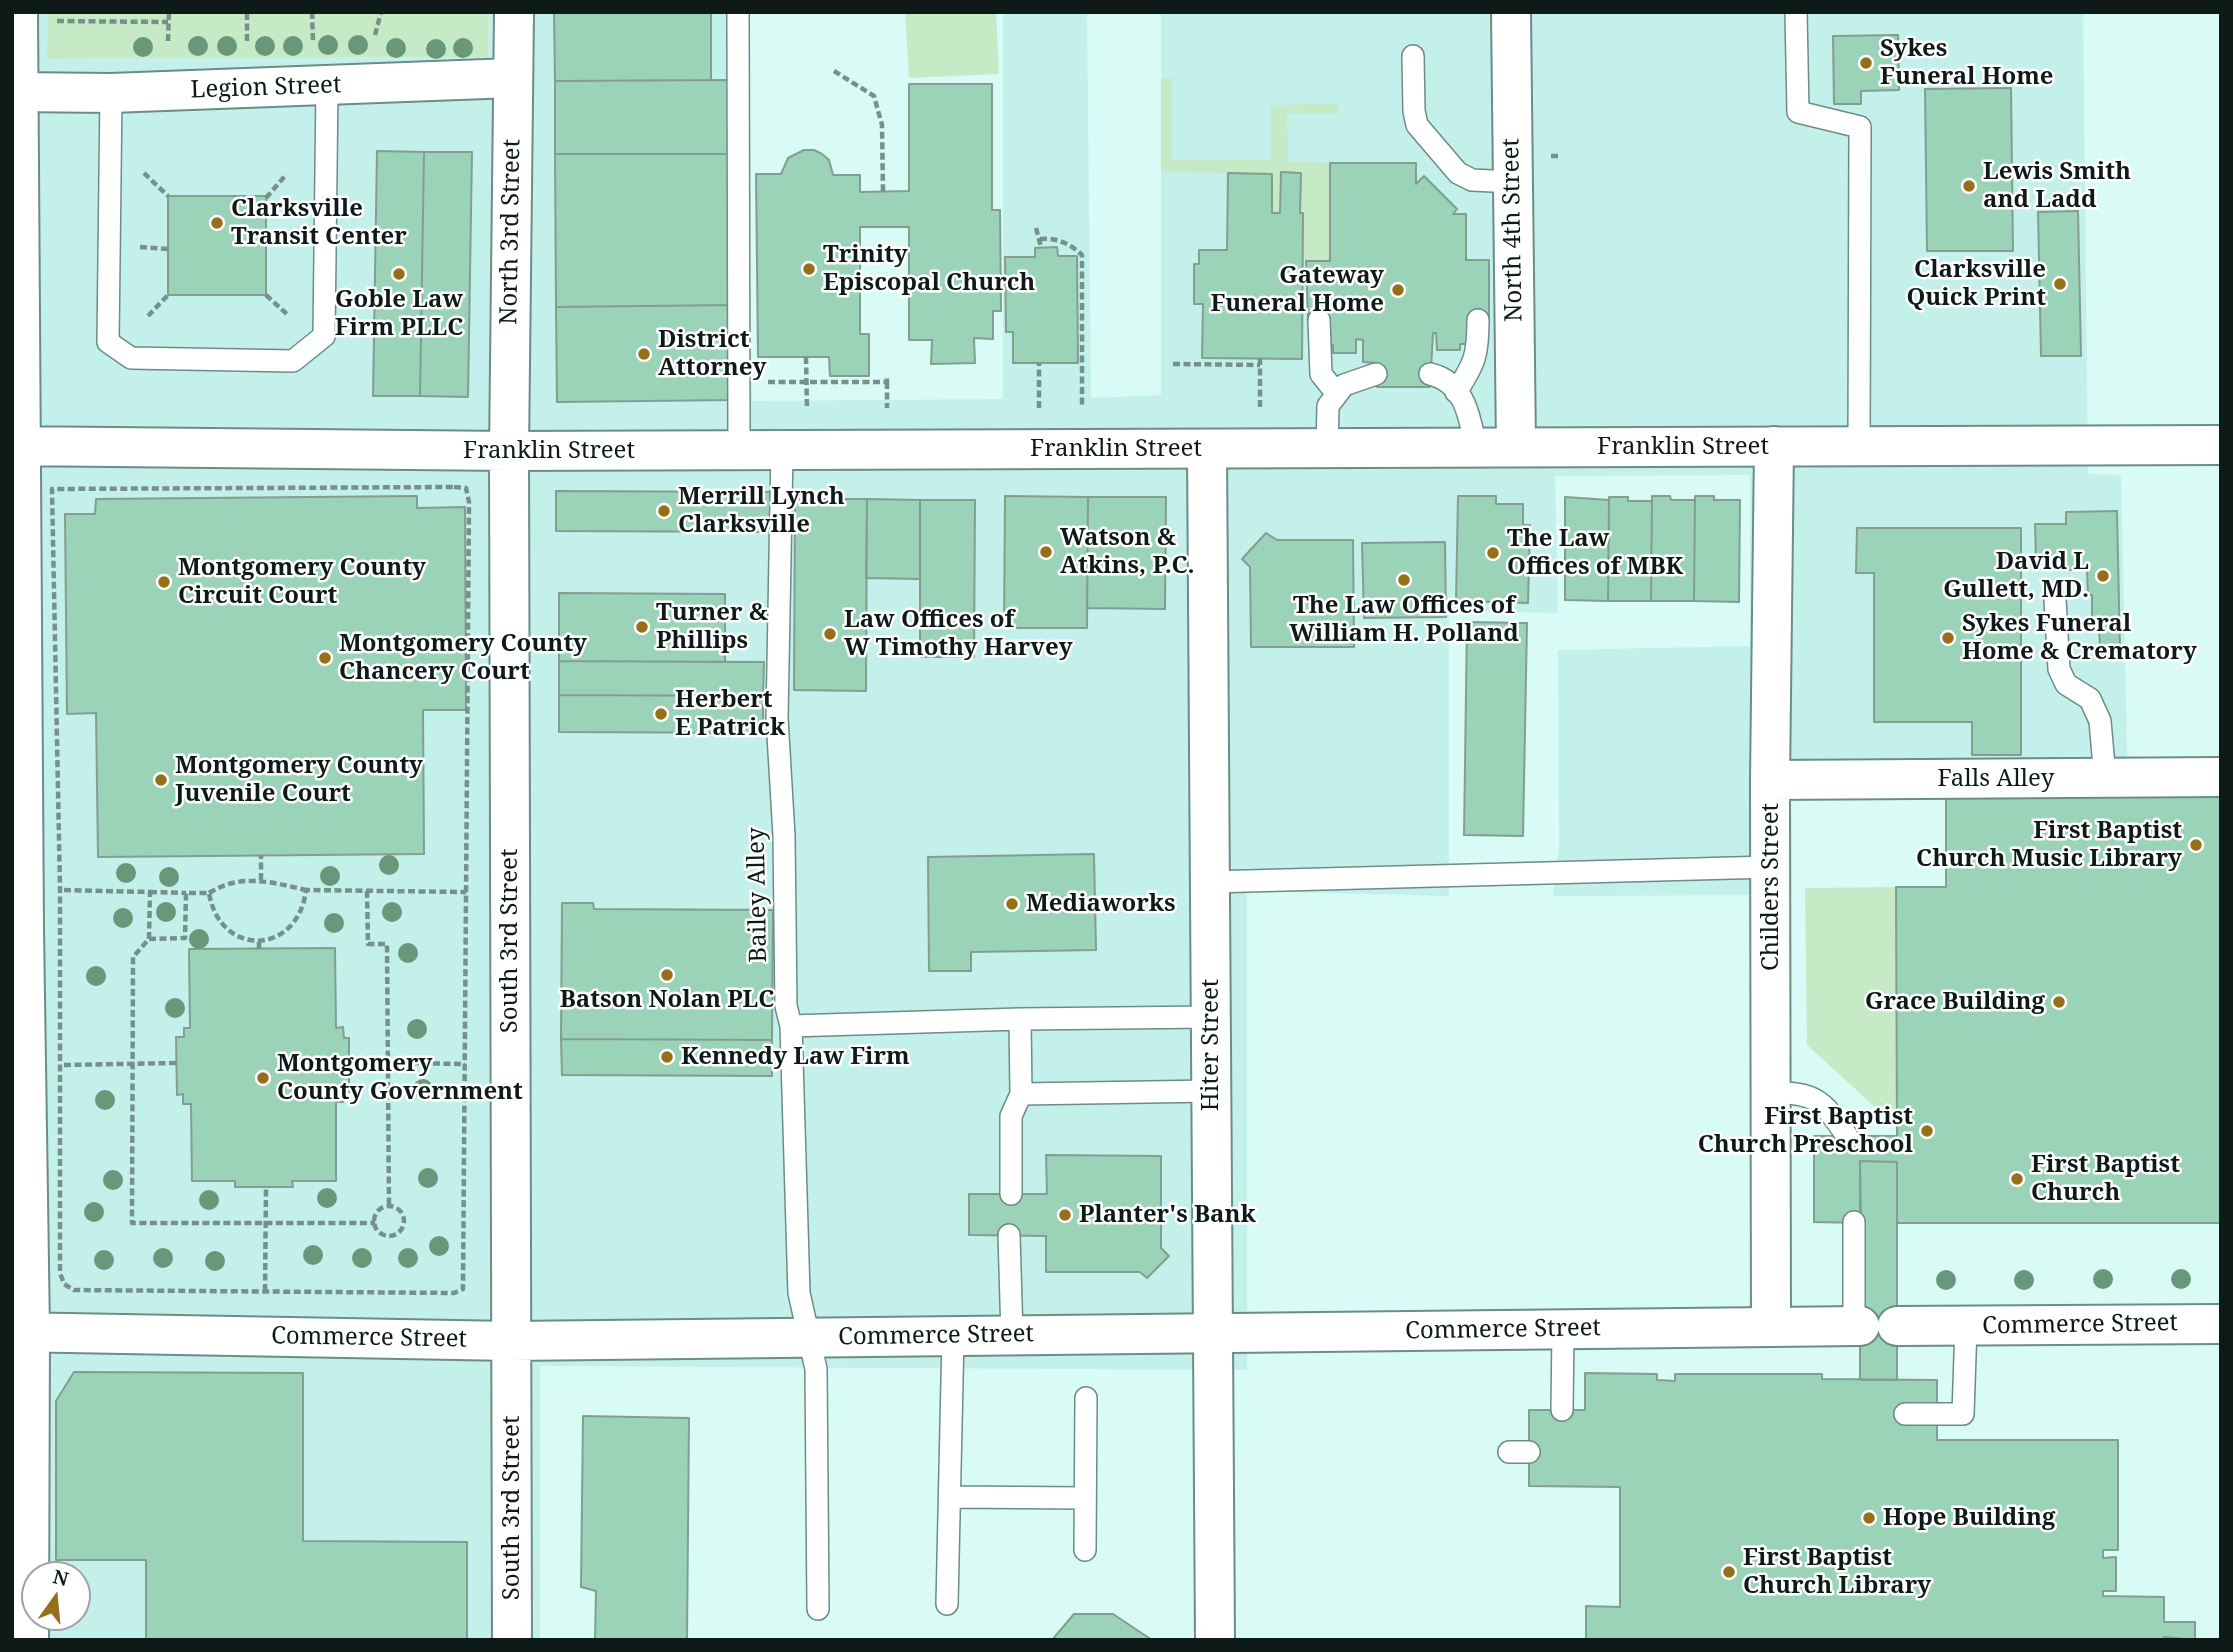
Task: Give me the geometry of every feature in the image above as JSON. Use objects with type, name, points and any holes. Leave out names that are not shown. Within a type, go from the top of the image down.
[{"type":"street","points":[[18,12],[18,929],[21,1331],[29,1640]]},
{"type":"street","name":"North 3rd Street","points":[[509,451],[514,12]]},
{"type":"street","name":"North 4th Street","points":[[1511,12],[1499,57],[1513,182],[1516,447]]},
{"type":"street","name":"Legion Street","points":[[16,92],[111,93],[513,78]]},
{"type":"street","name":"Franklin Street","points":[[17,446],[509,451],[2221,445]]},
{"type":"street","name":"Childers Street","points":[[1771,1327],[1770,780],[1774,446]]},
{"type":"street","name":"Hiter Street","points":[[1208,449],[1215,1640]]},
{"type":"street","name":"South 3rd Street","points":[[509,451],[512,1640]]},
{"type":"street","name":"Falls Alley","points":[[1770,780],[2221,777]]},
{"type":"street","name":"Commerce Street","points":[[21,1331],[511,1340],[2221,1324]]},
{"type":"lane","points":[[738,12],[739,450]]},
{"type":"lane","points":[[1796,12],[1797,112],[1860,127],[1859,446]]},
{"type":"lane","points":[[1413,56],[1414,111],[1417,125],[1458,173],[1472,180],[1513,182]]},
{"type":"lane","points":[[111,93],[108,342],[131,358],[293,361],[324,336],[327,86]]},
{"type":"lane","points":[[1319,320],[1321,374],[1332,400],[1327,448]]},
{"type":"lane","points":[[1456,392],[1473,366],[1478,348],[1478,320]]},
{"type":"lane","points":[[1332,400],[1343,385],[1376,374]]},
{"type":"lane","points":[[1430,374],[1444,377],[1467,405],[1476,448]]},
{"type":"lane","name":"Bailey Alley","points":[[782,450],[777,718],[784,836],[786,1006],[791,1026],[799,1293],[816,1369],[818,1609]]},
{"type":"lane","points":[[2055,600],[2059,668],[2066,684],[2090,699],[2100,720],[2105,778]]},
{"type":"lane","points":[[1210,882],[1770,867]]},
{"type":"lane","points":[[791,1026],[1211,1017]]},
{"type":"lane","points":[[1011,1194],[1011,1116],[1021,1094],[1020,1019]]},
{"type":"lane","points":[[1021,1094],[1212,1091]]},
{"type":"lane","points":[[1771,1092],[1808,1095],[1820,1103],[1847,1136]]},
{"type":"lane","points":[[1854,1223],[1870,1326]]},
{"type":"lane","points":[[1009,1235],[1012,1335]]},
{"type":"lane","points":[[1905,1414],[1963,1414],[1966,1326]]},
{"type":"lane","points":[[1562,1410],[1563,1330]]},
{"type":"lane","points":[[947,1604],[953,1336]]},
{"type":"lane","points":[[1085,1550],[1086,1398]]},
{"type":"lane","points":[[950,1497],[1085,1498]]},
{"type":"path","points":[[168,41],[169,12]]},
{"type":"path","points":[[247,12],[247,41]]},
{"type":"path","points":[[312,12],[313,41]]},
{"type":"path","points":[[375,34],[381,12]]},
{"type":"path","points":[[55,21],[169,22]]},
{"type":"path","points":[[834,71],[874,96],[882,125],[883,192]]},
{"type":"path","points":[[144,173],[168,196]]},
{"type":"path","points":[[267,198],[285,176]]},
{"type":"path","points":[[1036,228],[1041,247]]},
{"type":"path","points":[[1040,239],[1049,237],[1073,247],[1082,255],[1082,408]]},
{"type":"path","points":[[136,247],[168,249]]},
{"type":"path","points":[[148,316],[168,295]]},
{"type":"path","points":[[266,295],[289,316]]},
{"type":"path","points":[[806,357],[807,410],[820,409]]},
{"type":"path","points":[[1260,358],[1260,407]]},
{"type":"path","points":[[1039,363],[1039,408],[1049,408]]},
{"type":"path","points":[[1173,364],[1260,365]]},
{"type":"path","points":[[739,382],[887,379],[887,408]]},
{"type":"path","points":[[1247,407],[1332,400]]},
{"type":"path","points":[[1071,408],[1094,407]]},
{"type":"path","points":[[874,408],[901,408]]},
{"type":"path","points":[[466,488],[469,502],[463,1289],[454,1293],[74,1290],[64,1284],[60,1273],[60,890],[52,489],[466,488]]},
{"type":"path","points":[[261,855],[261,880]]},
{"type":"path","points":[[60,890],[209,894],[223,884],[261,880],[306,890],[466,892]]},
{"type":"path","points":[[209,894],[212,909],[219,922],[244,939],[259,941],[274,938],[298,919],[304,906],[306,890]]},
{"type":"path","points":[[368,891],[368,944],[387,944],[389,1206]]},
{"type":"path","points":[[150,892],[149,939],[133,957],[132,1223],[375,1223]]},
{"type":"path","points":[[149,939],[185,938],[186,893]]},
{"type":"path","points":[[259,941],[259,948]]},
{"type":"path","points":[[349,1062],[465,1064]]},
{"type":"path","points":[[77,1065],[176,1063]]},
{"type":"path","points":[[265,1187],[265,1291]]},
{"type":"path","points":[[389,1206],[396,1208],[404,1217],[402,1229],[392,1236],[386,1236],[379,1231],[375,1223],[379,1211],[389,1206]]},
{"type":"shaded area","points":[[12,12],[48,12],[48,59],[488,57],[489,12],[746,12],[752,401],[1003,399],[1003,12],[1087,12],[1091,398],[1161,395],[1161,12],[2083,12],[2088,474],[2121,475],[2128,794],[1786,795],[1787,895],[1553,896],[1559,846],[1558,650],[1750,646],[1750,475],[1555,476],[1558,613],[1449,611],[1449,896],[1247,891],[1247,1370],[540,1366],[540,1640],[12,1640]]},
{"type":"green space","points":[[48,12],[489,12],[488,57],[47,59]]},
{"type":"green space","points":[[905,12],[996,12],[999,74],[909,78]]},
{"type":"green space","points":[[1172,78],[1172,160],[1271,160],[1271,105],[1338,104],[1338,113],[1287,114],[1288,162],[1330,163],[1330,261],[1303,260],[1300,173],[1281,173],[1280,213],[1272,213],[1272,174],[1161,172],[1161,79]]},
{"type":"green space","points":[[1896,887],[1897,1118],[1887,1118],[1807,1045],[1805,888]]},
{"type":"building","points":[[554,12],[711,12],[711,80],[555,81]]},
{"type":"building","name":"Sykes Funeral Home","points":[[1898,35],[1899,90],[1861,91],[1861,104],[1834,104],[1833,36]]},
{"type":"building","points":[[730,80],[731,154],[555,154],[555,81]]},
{"type":"building","name":"Trinity Episcopal Church","points":[[909,84],[992,84],[992,210],[1000,210],[1001,311],[993,311],[993,339],[974,338],[975,363],[931,364],[932,340],[909,340],[909,227],[860,227],[860,334],[869,334],[869,376],[830,376],[829,357],[758,357],[756,174],[781,174],[788,158],[804,150],[814,150],[829,160],[833,175],[860,175],[860,192],[909,191]]},
{"type":"building","name":"Lewis Smith and Ladd","points":[[2011,88],[2013,251],[1927,251],[1925,89]]},
{"type":"building","name":"Goble Law Firm PLLC","points":[[377,151],[424,152],[420,396],[373,396]]},
{"type":"building","points":[[424,152],[472,152],[468,397],[420,396]]},
{"type":"building","points":[[555,154],[731,154],[732,305],[556,307]]},
{"type":"building","name":"Gateway Funeral Home","points":[[1330,163],[1416,163],[1416,184],[1424,176],[1457,209],[1453,214],[1466,214],[1466,260],[1489,260],[1489,320],[1467,320],[1467,344],[1460,344],[1460,350],[1437,350],[1436,333],[1433,333],[1430,387],[1377,387],[1376,363],[1363,362],[1363,340],[1356,339],[1356,353],[1333,353],[1333,345],[1330,345],[1330,320],[1308,320],[1306,261],[1330,261]]},
{"type":"building","points":[[1281,172],[1301,173],[1302,359],[1202,358],[1203,304],[1194,304],[1194,264],[1199,264],[1199,250],[1227,250],[1228,173],[1272,174],[1272,213],[1280,213]]},
{"type":"building","name":"Clarksville Transit Center","points":[[168,196],[266,196],[266,295],[168,295]]},
{"type":"building","name":"Clarksville Quick Print","points":[[2078,211],[2081,356],[2041,356],[2038,212]]},
{"type":"building","points":[[1057,247],[1058,256],[1077,256],[1078,363],[1013,363],[1013,332],[1006,332],[1005,257],[1035,257],[1035,248]]},
{"type":"building","name":"District Attorney","points":[[732,305],[733,400],[557,402],[556,307]]},
{"type":"building","name":"Merrill Lynch Clarksville","points":[[556,491],[772,492],[772,532],[556,531]]},
{"type":"building","points":[[417,496],[417,508],[465,507],[466,710],[423,710],[424,854],[98,857],[96,713],[67,714],[65,514],[95,514],[96,499]]},
{"type":"building","name":"Watson & Atkins, P.C.","points":[[1005,496],[1088,497],[1087,628],[1004,628]]},
{"type":"building","name":"The Law Offices of MBK","points":[[1458,496],[1496,496],[1496,504],[1523,504],[1523,525],[1530,525],[1528,603],[1456,601]]},
{"type":"building","points":[[1652,496],[1670,496],[1671,500],[1695,500],[1694,601],[1651,601]]},
{"type":"building","points":[[1695,496],[1714,496],[1714,500],[1740,500],[1739,602],[1694,601]]},
{"type":"building","points":[[1088,497],[1166,497],[1165,609],[1087,608]]},
{"type":"building","points":[[1565,497],[1609,500],[1608,601],[1565,600]]},
{"type":"building","points":[[1609,497],[1628,497],[1628,501],[1652,501],[1651,601],[1608,601]]},
{"type":"building","name":"Law Offices of W Timothy Harvey","points":[[795,499],[867,499],[866,691],[794,690]]},
{"type":"building","points":[[867,499],[920,500],[920,579],[866,578]]},
{"type":"building","points":[[920,500],[975,500],[974,657],[920,657]]},
{"type":"building","name":"David L Gullett, MD.","points":[[2117,511],[2120,650],[2100,651],[2099,624],[2092,624],[2092,595],[2088,595],[2087,570],[2065,570],[2065,560],[2036,561],[2035,524],[2066,524],[2066,512]]},
{"type":"building","name":"Sykes Funeral Home & Crematory","points":[[1857,528],[2021,528],[2021,755],[1972,755],[1972,722],[1874,722],[1874,573],[1856,573]]},
{"type":"building","points":[[1266,533],[1277,540],[1353,540],[1354,647],[1251,647],[1250,567],[1242,559]]},
{"type":"building","name":"The Law Offices of William H. Polland","points":[[1445,542],[1446,617],[1364,618],[1362,543]]},
{"type":"building","name":"Turner & Phillips","points":[[559,593],[725,594],[725,662],[559,661]]},
{"type":"building","points":[[1467,622],[1527,623],[1523,836],[1464,835]]},
{"type":"building","points":[[559,661],[764,662],[763,696],[559,695]]},
{"type":"building","name":"Herbert E Patrick","points":[[559,695],[763,696],[763,733],[559,732]]},
{"type":"building","name":"Grace Building","points":[[1946,796],[2221,797],[2221,1223],[1897,1223],[1897,1162],[1860,1161],[1861,1223],[1814,1222],[1814,1136],[1897,1136],[1896,887],[1946,887]]},
{"type":"building","name":"Mediaworks","points":[[1094,854],[1096,950],[971,952],[971,971],[929,971],[928,857]]},
{"type":"building","name":"Batson Nolan PLC","points":[[562,903],[593,903],[594,909],[773,910],[772,1040],[561,1039]]},
{"type":"building","name":"Montgomery County Government","points":[[335,948],[336,1028],[343,1027],[344,1038],[349,1038],[349,1092],[344,1092],[343,1102],[336,1102],[336,1181],[292,1181],[293,1187],[235,1187],[235,1181],[192,1181],[191,1104],[183,1104],[183,1094],[177,1095],[176,1037],[184,1037],[184,1028],[190,1028],[189,949]]},
{"type":"building","name":"Kennedy Law Firm","points":[[561,1039],[772,1040],[772,1076],[562,1075]]},
{"type":"building","name":"Planter's Bank","points":[[1046,1155],[1161,1156],[1161,1248],[1169,1256],[1147,1278],[1140,1272],[1046,1272],[1046,1236],[969,1235],[969,1194],[1047,1194]]},
{"type":"building","points":[[1860,1161],[1897,1162],[1897,1380],[1860,1380]]},
{"type":"building","points":[[74,1372],[303,1373],[303,1541],[467,1542],[467,1640],[146,1640],[146,1560],[56,1560],[56,1401]]},
{"type":"building","name":"Hope Building","points":[[1585,1373],[1657,1374],[1657,1380],[1675,1381],[1675,1374],[1822,1374],[1822,1379],[1937,1380],[1937,1440],[2118,1440],[2118,1550],[2103,1550],[2103,1558],[2116,1557],[2116,1591],[2103,1591],[2103,1596],[2164,1597],[2164,1622],[2195,1622],[2195,1640],[2164,1637],[2164,1640],[1586,1640],[1586,1606],[1620,1607],[1620,1487],[1529,1486],[1529,1410],[1585,1410]]},
{"type":"building","points":[[583,1416],[689,1418],[687,1640],[595,1640],[596,1591],[581,1587]]},
{"type":"building","points":[[1074,1614],[1113,1614],[1152,1640],[1052,1640]]},
{"type":"place","name":"Sykes Funeral Home","points":[[1866,63]]},
{"type":"place","name":"Lewis Smith and Ladd","points":[[1969,186]]},
{"type":"place","name":"Clarksville Transit Center","points":[[217,223]]},
{"type":"place","name":"Trinity Episcopal Church","points":[[809,269]]},
{"type":"place","name":"Goble Law Firm PLLC","points":[[399,274]]},
{"type":"place","name":"Clarksville Quick Print","points":[[2060,284]]},
{"type":"place","name":"Gateway Funeral Home","points":[[1398,290]]},
{"type":"place","name":"District Attorney","points":[[644,354]]},
{"type":"place","name":"Merrill Lynch Clarksville","points":[[664,511]]},
{"type":"place","name":"Watson & Atkins, P.C.","points":[[1046,552]]},
{"type":"place","name":"The Law Offices of MBK","points":[[1493,553]]},
{"type":"place","name":"David L Gullett, MD.","points":[[2103,576]]},
{"type":"place","name":"The Law Offices of William H. Polland","points":[[1404,580]]},
{"type":"place","name":"Montgomery County Circuit Court","points":[[164,582]]},
{"type":"place","name":"Turner & Phillips","points":[[642,627]]},
{"type":"place","name":"Law Offices of W Timothy Harvey","points":[[830,634]]},
{"type":"place","name":"Sykes Funeral Home & Crematory","points":[[1948,638]]},
{"type":"place","name":"Montgomery County Chancery Court","points":[[325,658]]},
{"type":"place","name":"Herbert E Patrick","points":[[661,714]]},
{"type":"place","name":"Montgomery County Juvenile Court","points":[[161,780]]},
{"type":"place","name":"First Baptist Church Music Library","points":[[2196,845]]},
{"type":"place","name":"Mediaworks","points":[[1012,904]]},
{"type":"place","name":"Batson Nolan PLC","points":[[667,975]]},
{"type":"place","name":"Grace Building","points":[[2059,1002]]},
{"type":"place","name":"Kennedy Law Firm","points":[[667,1057]]},
{"type":"place","name":"Montgomery County Government","points":[[263,1078]]},
{"type":"place","name":"First Baptist Church Preschool","points":[[1927,1131]]},
{"type":"place","name":"First Baptist Church","points":[[2017,1179]]},
{"type":"place","name":"Planter's Bank","points":[[1065,1215]]},
{"type":"place","name":"Hope Building","points":[[1869,1518]]},
{"type":"place","name":"First Baptist Church Library","points":[[1729,1572]]}]
